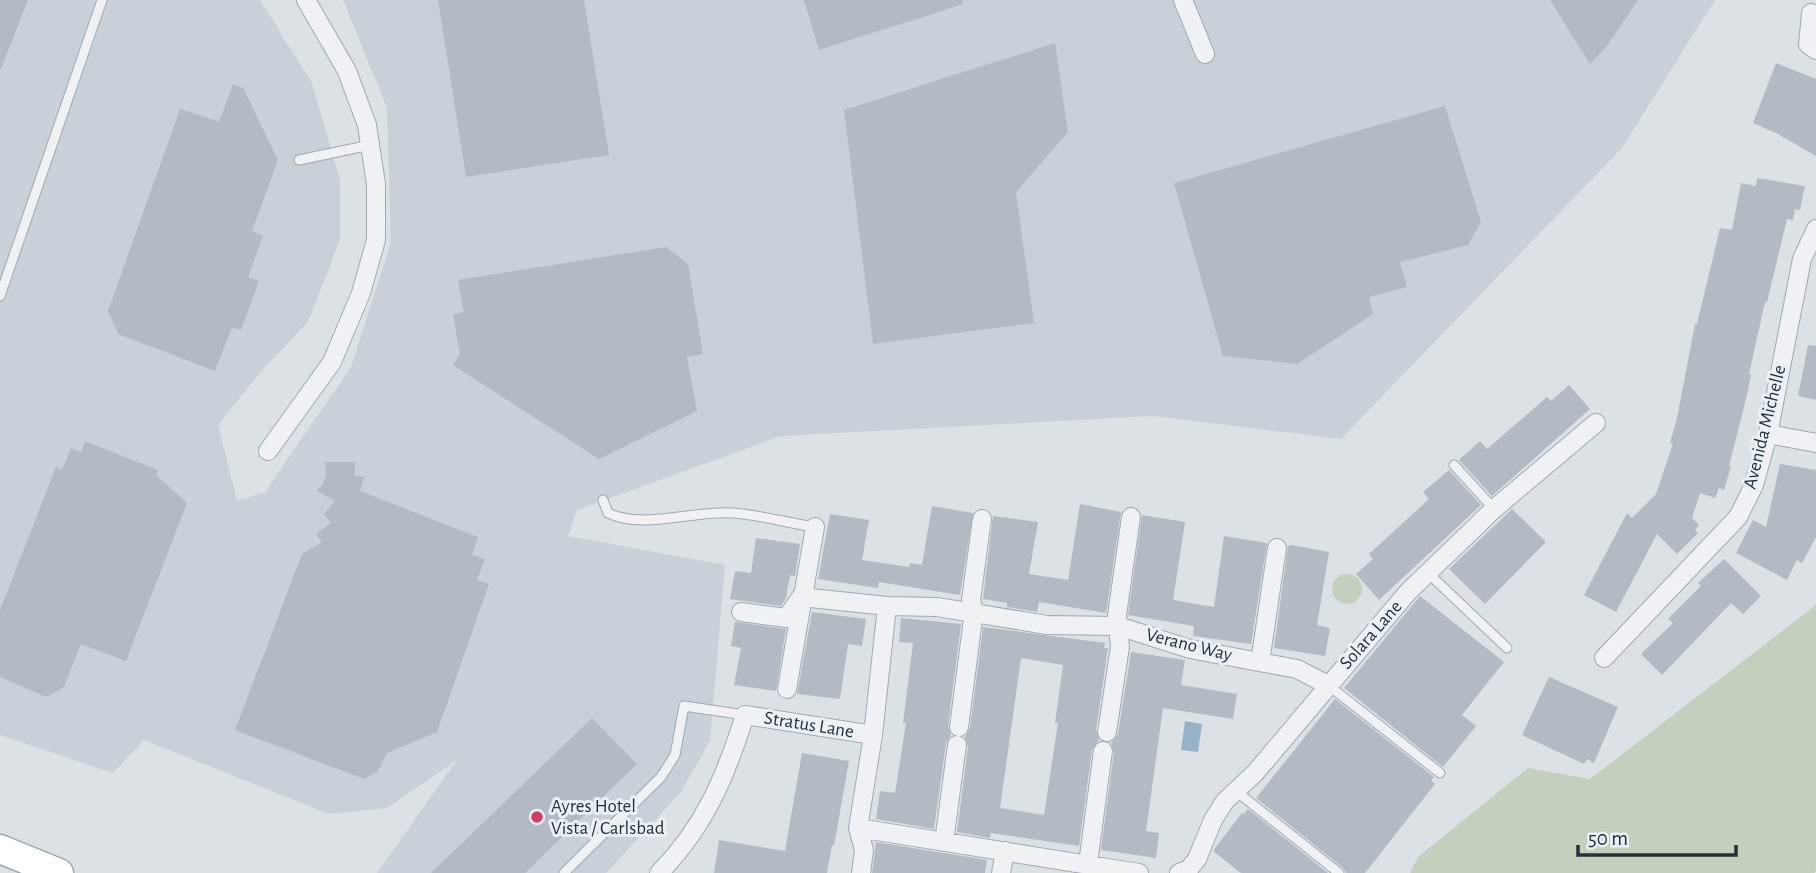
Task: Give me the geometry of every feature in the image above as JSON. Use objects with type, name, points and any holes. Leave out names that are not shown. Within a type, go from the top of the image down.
[{"type":"main road","points":[[0,849],[59,873]]},
{"type":"street","points":[[268,451],[332,362],[361,293],[376,240],[376,184],[367,125],[347,71],[306,0]]},
{"type":"street","points":[[1183,0],[1205,54]]},
{"type":"street","points":[[1811,13],[1808,44],[1816,50]]},
{"type":"street","name":"Avenida Michelle","points":[[1604,658],[1738,517],[1754,485],[1768,433],[1802,259],[1816,229]]},
{"type":"street","name":"Solara Lane","points":[[1178,873],[1189,869],[1196,859],[1213,820],[1225,801],[1255,773],[1408,592],[1494,509],[1596,423]]},
{"type":"street","points":[[1768,433],[1816,443]]},
{"type":"street","name":"Verano Way","points":[[1107,732],[1121,647],[1117,615],[1131,516]]},
{"type":"street","points":[[944,842],[974,611],[971,600],[982,519]]},
{"type":"street","points":[[787,689],[815,527]]},
{"type":"street","name":"Verano Way","points":[[1260,662],[1277,548]]},
{"type":"street","points":[[741,612],[786,618],[801,597]]},
{"type":"street","name":"Verano Way","points":[[801,597],[974,611],[1047,625],[1118,626],[1190,649],[1297,668],[1328,685]]},
{"type":"street","points":[[861,873],[864,850],[858,828],[873,736],[887,606]]},
{"type":"street","points":[[659,873],[679,853],[703,819],[726,772],[746,715]]},
{"type":"street","name":"Stratus Lane","points":[[746,715],[873,736]]},
{"type":"street","points":[[1088,864],[1103,751]]},
{"type":"street","points":[[858,828],[1139,873]]},
{"type":"street","points":[[1002,873],[1005,851]]},
{"type":"lane","points":[[0,296],[102,0]]},
{"type":"lane","points":[[299,160],[370,145]]},
{"type":"lane","points":[[1454,465],[1494,509]]},
{"type":"lane","points":[[603,500],[608,513],[629,519],[703,512],[735,513],[815,527]]},
{"type":"lane","points":[[1428,573],[1507,648]]},
{"type":"lane","points":[[1328,685],[1440,773]]},
{"type":"lane","points":[[564,873],[661,777],[675,755],[684,706],[746,715]]},
{"type":"lane","points":[[1236,791],[1339,873]]},
{"type":"shaded area","points":[[0,0],[260,0],[312,83],[340,180],[340,240],[308,322],[263,369],[218,425],[237,501],[265,492],[351,367],[391,242],[387,108],[343,0],[1715,0],[1622,148],[1341,439],[1152,416],[781,436],[577,510],[568,536],[725,565],[710,741],[681,792],[606,873],[377,873],[457,760],[387,808],[329,814],[144,740],[113,773],[0,735]]},
{"type":"green space","points":[[1347,574],[1358,578],[1362,589],[1358,600],[1347,604],[1336,600],[1332,589],[1336,578]]},
{"type":"green space","points":[[1816,605],[1814,873],[1410,873],[1418,857],[1528,768],[1590,779]]},
{"type":"water","points":[[1185,721],[1202,724],[1198,752],[1181,750]]},
{"type":"building","points":[[0,0],[28,0],[1,69],[0,68]]},
{"type":"building","points":[[438,0],[584,0],[609,155],[466,177]]},
{"type":"building","points":[[804,0],[962,0],[963,4],[819,50]]},
{"type":"building","points":[[1550,0],[1638,0],[1607,46],[1590,64]]},
{"type":"building","points":[[1055,43],[1068,132],[1016,192],[1034,323],[873,344],[844,110]]},
{"type":"building","points":[[1776,63],[1816,79],[1816,156],[1753,123]]},
{"type":"building","points":[[233,84],[243,88],[278,160],[252,231],[263,236],[248,277],[259,281],[241,330],[232,327],[215,371],[118,334],[108,311],[180,109],[219,122]]},
{"type":"building","points":[[1445,106],[1481,222],[1468,245],[1400,262],[1407,287],[1369,297],[1373,314],[1297,364],[1223,356],[1174,183]]},
{"type":"building","points":[[1757,178],[1805,186],[1800,210],[1795,209],[1793,220],[1787,219],[1765,302],[1746,399],[1724,490],[1719,488],[1715,498],[1700,493],[1692,518],[1699,525],[1695,530],[1698,533],[1677,554],[1657,534],[1616,612],[1584,595],[1627,513],[1632,518],[1656,494],[1673,444],[1670,443],[1695,324],[1720,228],[1732,230],[1741,183],[1756,186]]},
{"type":"building","points":[[666,247],[688,264],[703,354],[687,357],[697,411],[599,459],[453,365],[460,354],[453,314],[464,312],[458,280]]},
{"type":"building","points":[[1808,345],[1816,346],[1816,400],[1798,396]]},
{"type":"building","points":[[1569,385],[1590,409],[1492,496],[1459,460],[1480,441],[1487,449],[1547,397],[1551,401]]},
{"type":"building","points":[[85,441],[158,470],[156,475],[187,503],[126,661],[81,644],[64,687],[46,697],[0,677],[0,610],[56,467],[62,470],[71,448],[81,452]]},
{"type":"building","points":[[325,462],[355,462],[355,476],[364,477],[360,491],[478,537],[472,555],[485,559],[477,580],[489,584],[437,732],[387,753],[378,771],[364,779],[235,730],[302,554],[322,542],[316,534],[331,523],[324,514],[335,501],[317,491],[326,474]]},
{"type":"building","points":[[1780,464],[1816,470],[1816,537],[1802,563],[1797,560],[1787,580],[1736,553],[1753,520],[1766,527]]},
{"type":"building","points":[[1449,470],[1481,505],[1379,600],[1356,574],[1373,559],[1369,554],[1429,499],[1423,492]]},
{"type":"building","points":[[1080,504],[1121,512],[1106,613],[1039,602],[1037,612],[1007,607],[1007,603],[983,599],[993,516],[1038,522],[1029,574],[1068,580]]},
{"type":"building","points":[[932,506],[973,513],[960,595],[879,582],[878,588],[818,579],[830,514],[869,520],[862,560],[909,567],[910,563],[922,565]]},
{"type":"building","points":[[1512,509],[1546,542],[1485,604],[1449,569]]},
{"type":"building","points":[[1142,515],[1185,522],[1173,600],[1214,607],[1224,536],[1267,543],[1251,644],[1193,636],[1194,626],[1128,615]]},
{"type":"building","points":[[756,538],[800,544],[795,576],[790,575],[786,598],[781,606],[730,599],[735,571],[751,573]]},
{"type":"building","points":[[1288,546],[1329,552],[1317,625],[1330,628],[1325,656],[1274,648]]},
{"type":"building","points":[[1724,559],[1761,596],[1743,614],[1731,603],[1662,675],[1641,654],[1673,623],[1668,619],[1701,586],[1698,583]]},
{"type":"building","points":[[1420,596],[1504,662],[1462,715],[1476,726],[1443,767],[1344,688]]},
{"type":"building","points":[[812,612],[866,619],[862,646],[848,644],[840,699],[797,694]]},
{"type":"building","points":[[901,618],[961,624],[948,726],[951,735],[946,743],[934,829],[876,819],[880,791],[895,793],[906,723],[903,723],[913,643],[899,642]]},
{"type":"building","points":[[735,622],[786,629],[776,691],[734,685],[741,648],[731,646]]},
{"type":"building","points":[[983,627],[1105,643],[1104,648],[1108,648],[1096,730],[1099,740],[1092,750],[1079,846],[991,833],[990,838],[957,832],[968,747],[965,737],[970,728]],"holes":[[[1021,658],[1063,665],[1055,723],[1058,723],[1044,815],[1000,808]]]},
{"type":"building","points":[[1131,652],[1185,660],[1181,685],[1237,694],[1233,719],[1163,708],[1146,831],[1159,833],[1156,858],[1101,850],[1114,752],[1111,743],[1118,734]]},
{"type":"building","points":[[1549,677],[1618,707],[1594,763],[1587,759],[1584,764],[1522,735]]},
{"type":"building","points":[[1335,699],[1434,777],[1431,781],[1435,784],[1365,873],[1346,873],[1256,798]]},
{"type":"building","name":"Ayres Hotel Vista / Carlsbad","points":[[592,718],[637,764],[525,873],[431,873]]},
{"type":"building","points":[[802,753],[849,761],[827,873],[714,873],[719,840],[785,851]]},
{"type":"building","points":[[1248,809],[1328,873],[1241,873],[1213,851]]},
{"type":"building","points":[[876,842],[987,860],[985,873],[872,873]]},
{"type":"place","name":"Ayres Hotel Vista / Carlsbad","points":[[537,817]]}]
